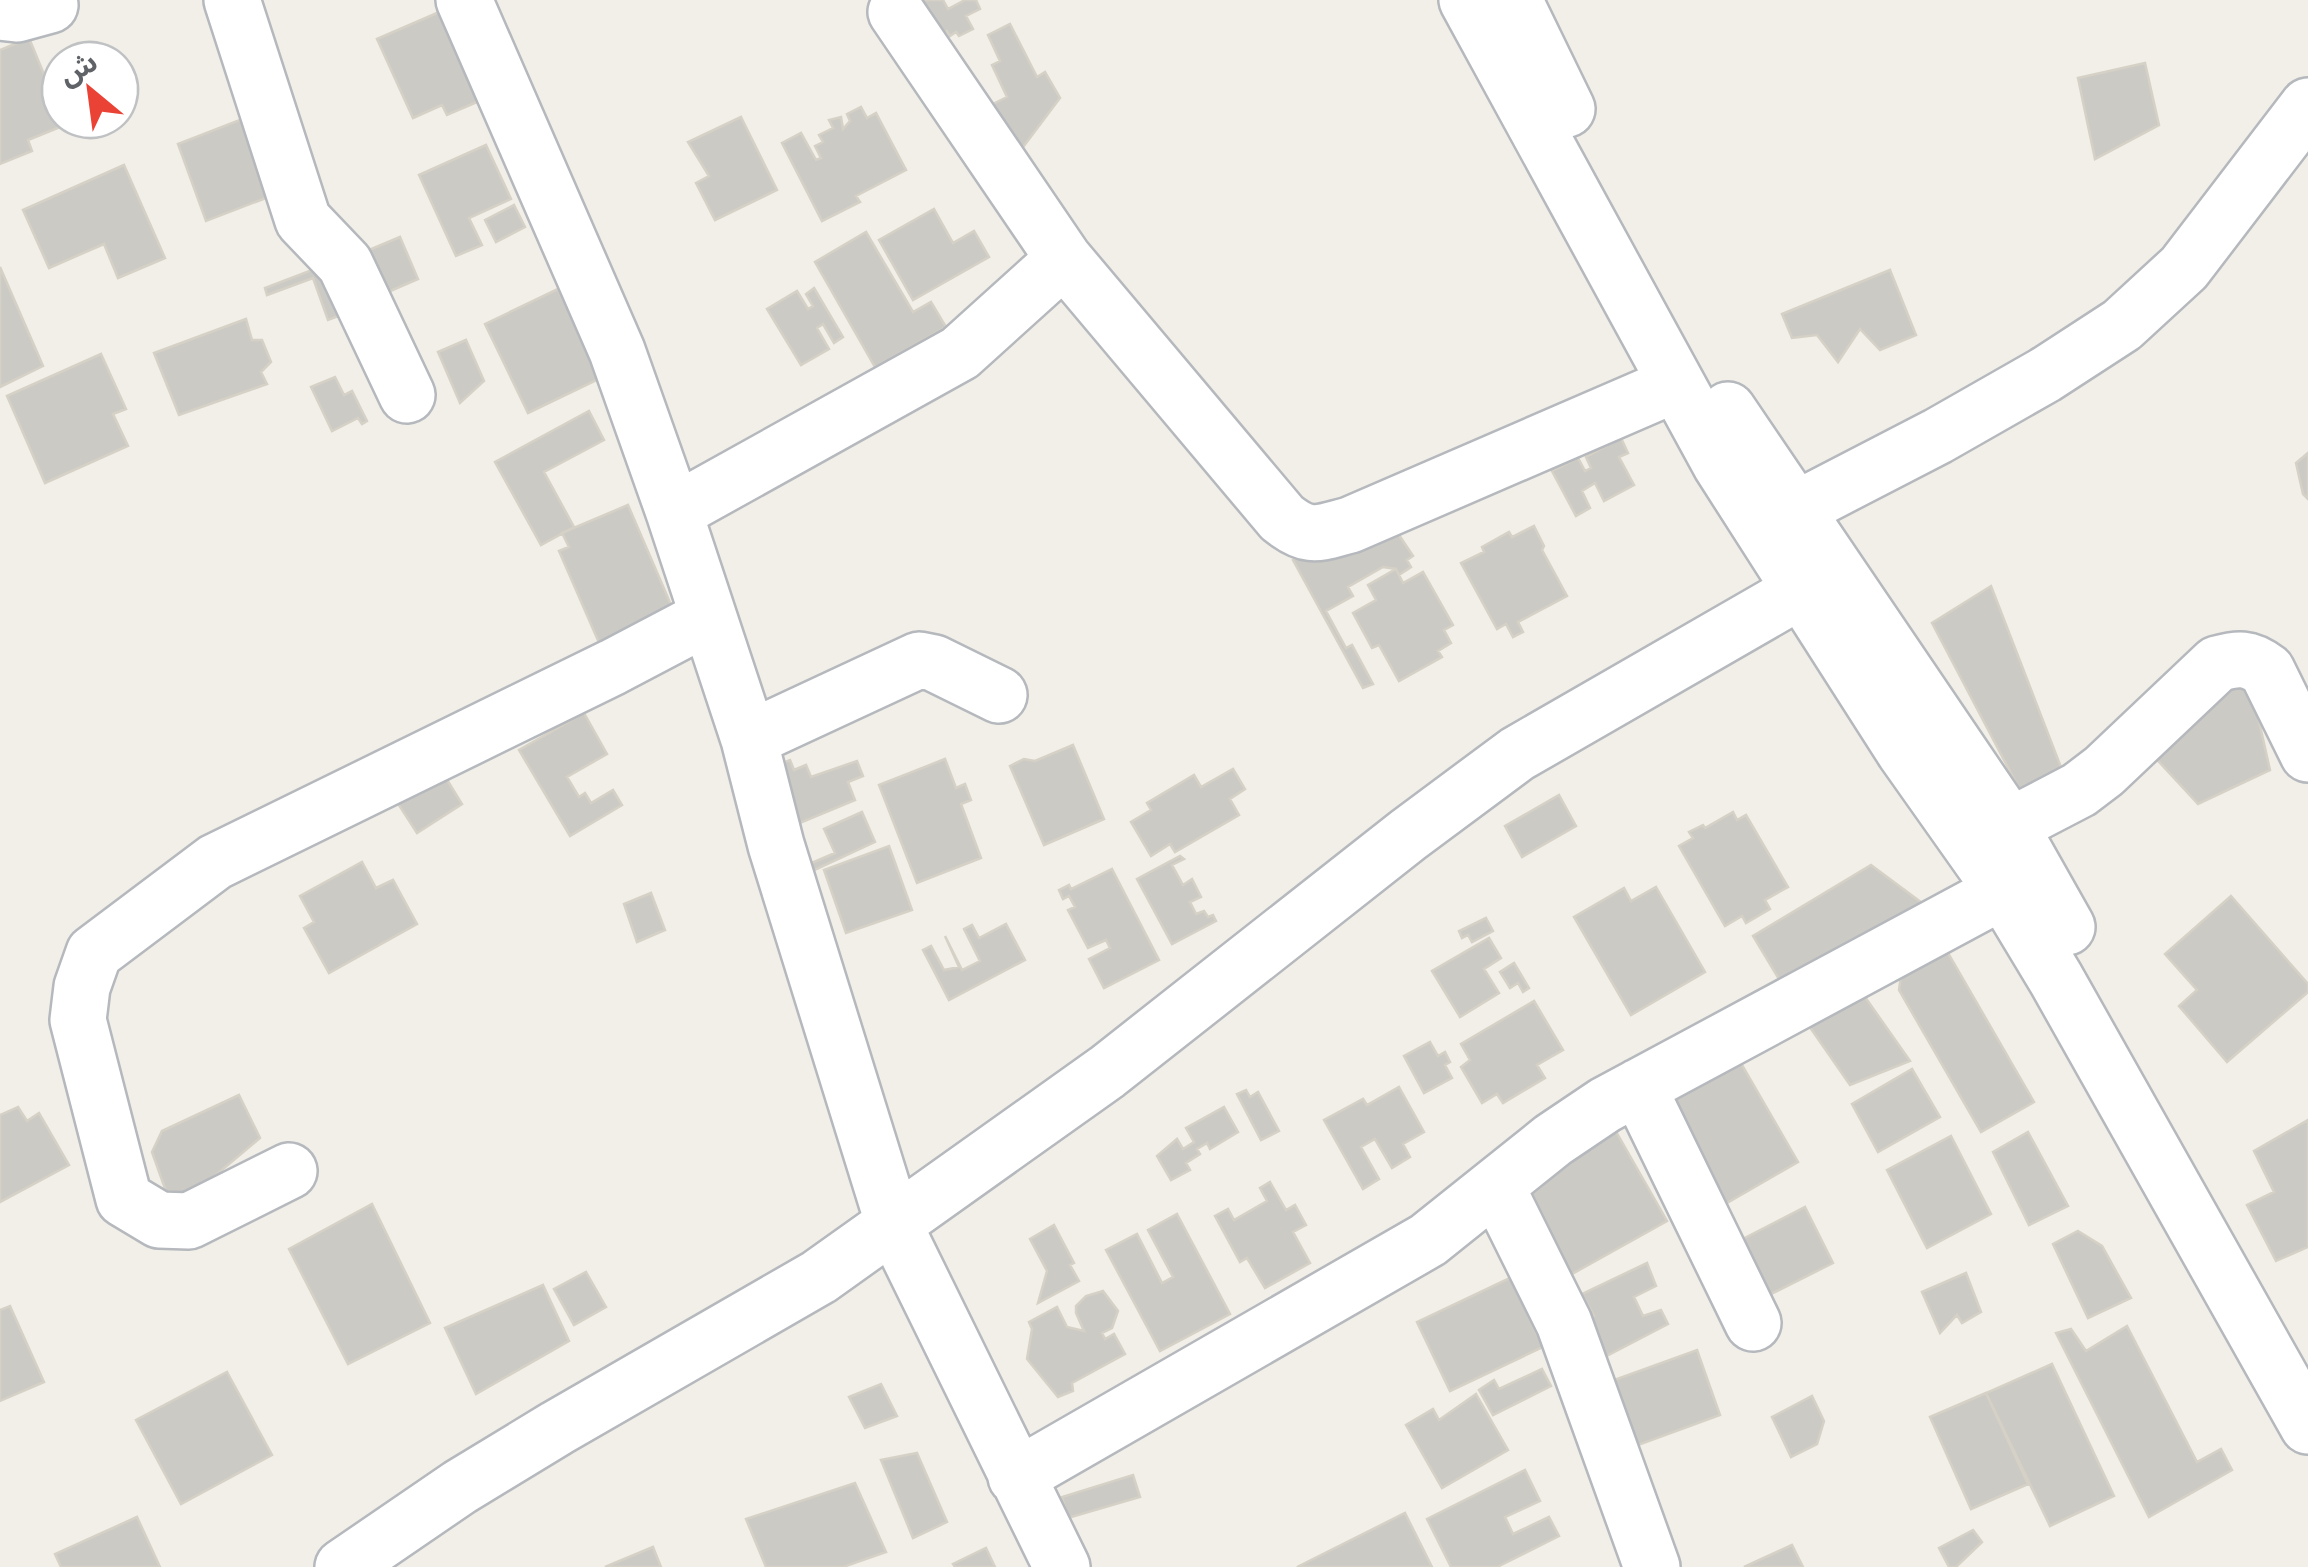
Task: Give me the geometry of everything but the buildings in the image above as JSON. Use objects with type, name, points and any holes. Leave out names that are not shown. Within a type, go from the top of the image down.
[{"type":"street","points":[[232,0],[303,220],[345,264],[407,395]]},
{"type":"street","points":[[464,0],[617,351],[674,512],[749,739],[782,862],[894,1226],[1062,1567]]},
{"type":"street","points":[[1468,0],[1721,465],[1904,750],[2003,891],[2308,1426]]},
{"type":"street","points":[[1514,0],[1623,222],[1711,382],[2010,826],[2308,1352]]},
{"type":"street","points":[[896,12],[1064,259],[1282,518],[1301,533],[1314,534],[1350,524],[1676,384]]},
{"type":"street","points":[[1797,509],[1984,410],[2122,325],[2184,268],[2308,106]]},
{"type":"street","points":[[674,512],[960,354],[1064,259]]},
{"type":"street","points":[[342,1567],[460,1487],[819,1277],[1107,1072],[1517,754],[1800,592]]},
{"type":"street","points":[[289,1171],[189,1221],[158,1220],[124,1199],[78,1020],[82,986],[94,953],[215,862],[708,617]]},
{"type":"street","points":[[2010,826],[2079,790],[2218,664],[2240,657],[2266,671],[2308,754]]},
{"type":"street","points":[[749,739],[919,660],[934,662],[999,696]]},
{"type":"street","points":[[1016,1476],[1428,1240],[1553,1140],[1638,1087],[2003,891]]},
{"type":"street","points":[[1638,1087],[1753,1322]]},
{"type":"street","points":[[1496,1188],[1564,1323],[1652,1567]]}]
